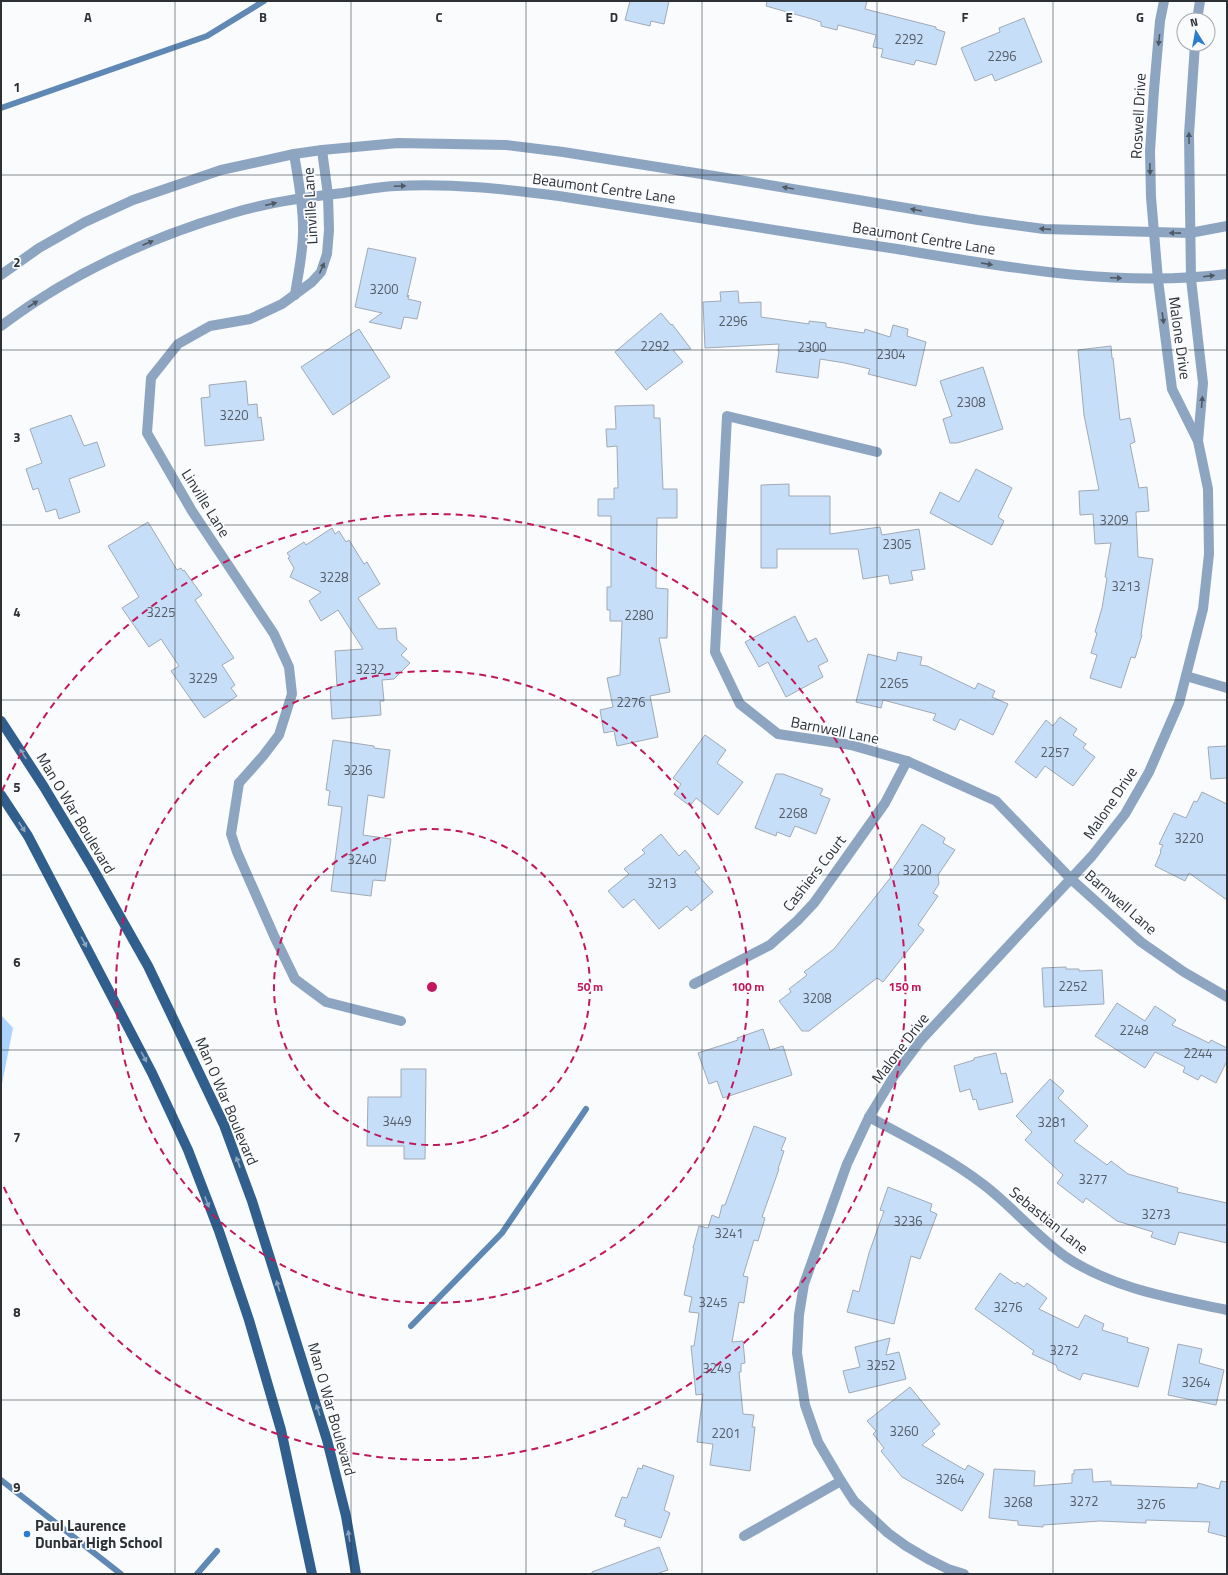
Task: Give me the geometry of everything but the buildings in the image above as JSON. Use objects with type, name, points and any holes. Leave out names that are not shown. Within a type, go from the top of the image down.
[{"type":"main road","name":"Man O War Boulevard","points":[[1,721],[64,820],[144,959],[165,999],[224,1125],[252,1201],[327,1440],[346,1516],[356,1574]]},
{"type":"main road","points":[[1,795],[32,843],[152,1073],[188,1150],[219,1231],[254,1334],[281,1430],[312,1574]]},
{"type":"street","name":"Roswell Drive","points":[[1154,232],[1151,197],[1150,151],[1154,82],[1160,21],[1164,1]]},
{"type":"street","points":[[1198,12],[1200,1]]},
{"type":"street","points":[[1190,233],[1189,134],[1194,52]]},
{"type":"street","name":"Beaumont Centre Lane","points":[[1,275],[39,248],[85,222],[132,200],[221,170],[294,154],[398,143],[506,146],[563,152],[978,220],[1044,229],[1190,233],[1227,226]]},
{"type":"street","name":"Linville Lane","points":[[322,150],[328,194],[329,230],[327,254],[321,272],[312,282],[282,304],[250,319],[210,326],[178,344],[151,378],[147,433],[192,511],[274,634],[289,667],[292,694],[278,735],[263,756],[239,783],[231,834],[237,852],[295,979],[326,1002],[401,1021]]},
{"type":"street","name":"Linville Lane","points":[[294,154],[304,226],[303,245],[295,295]]},
{"type":"street","name":"Beaumont Centre Lane","points":[[1,326],[63,284],[118,256],[182,229],[234,212],[301,198],[396,186],[450,186],[505,189],[559,196],[991,265],[1098,277],[1158,280],[1227,274]]},
{"type":"street","name":"Malone Drive","points":[[964,1574],[948,1569],[928,1559],[888,1533],[854,1501],[840,1482],[818,1442],[805,1405],[797,1353],[799,1316],[804,1284],[842,1179],[858,1139],[869,1117],[894,1076],[921,1040],[1092,856],[1125,814],[1149,772],[1179,704],[1203,609],[1208,554],[1208,489],[1198,441],[1172,389],[1158,280],[1154,232]]},
{"type":"street","name":"Malone Drive","points":[[1190,233],[1191,278],[1203,383],[1198,441]]},
{"type":"street","name":"Barnwell Lane","points":[[877,452],[728,416],[715,652],[740,704],[778,734],[851,745],[907,761],[996,801],[1071,879],[1141,942],[1184,972],[1227,997]]},
{"type":"street","points":[[1186,676],[1227,688]]},
{"type":"street","name":"Cashiers Court","points":[[694,984],[770,945],[797,921],[814,903],[885,803],[907,761]]},
{"type":"street","name":"Sebastian Lane","points":[[869,1117],[954,1164],[985,1186],[1066,1257],[1121,1284],[1148,1293],[1227,1310]]},
{"type":"street","points":[[744,1536],[840,1482]]},
{"type":"shaded area","points":[[1,1015],[13,1028],[1,1089]]},
{"type":"waterway","points":[[1,108],[207,36],[264,1]]},
{"type":"waterway","points":[[411,1326],[502,1233],[586,1109]]},
{"type":"waterway","points":[[1,1480],[121,1574]]},
{"type":"waterway","points":[[197,1574],[217,1551]]},
{"type":"place","name":"Paul Laurence Dunbar High School","points":[[27,1534]]}]
